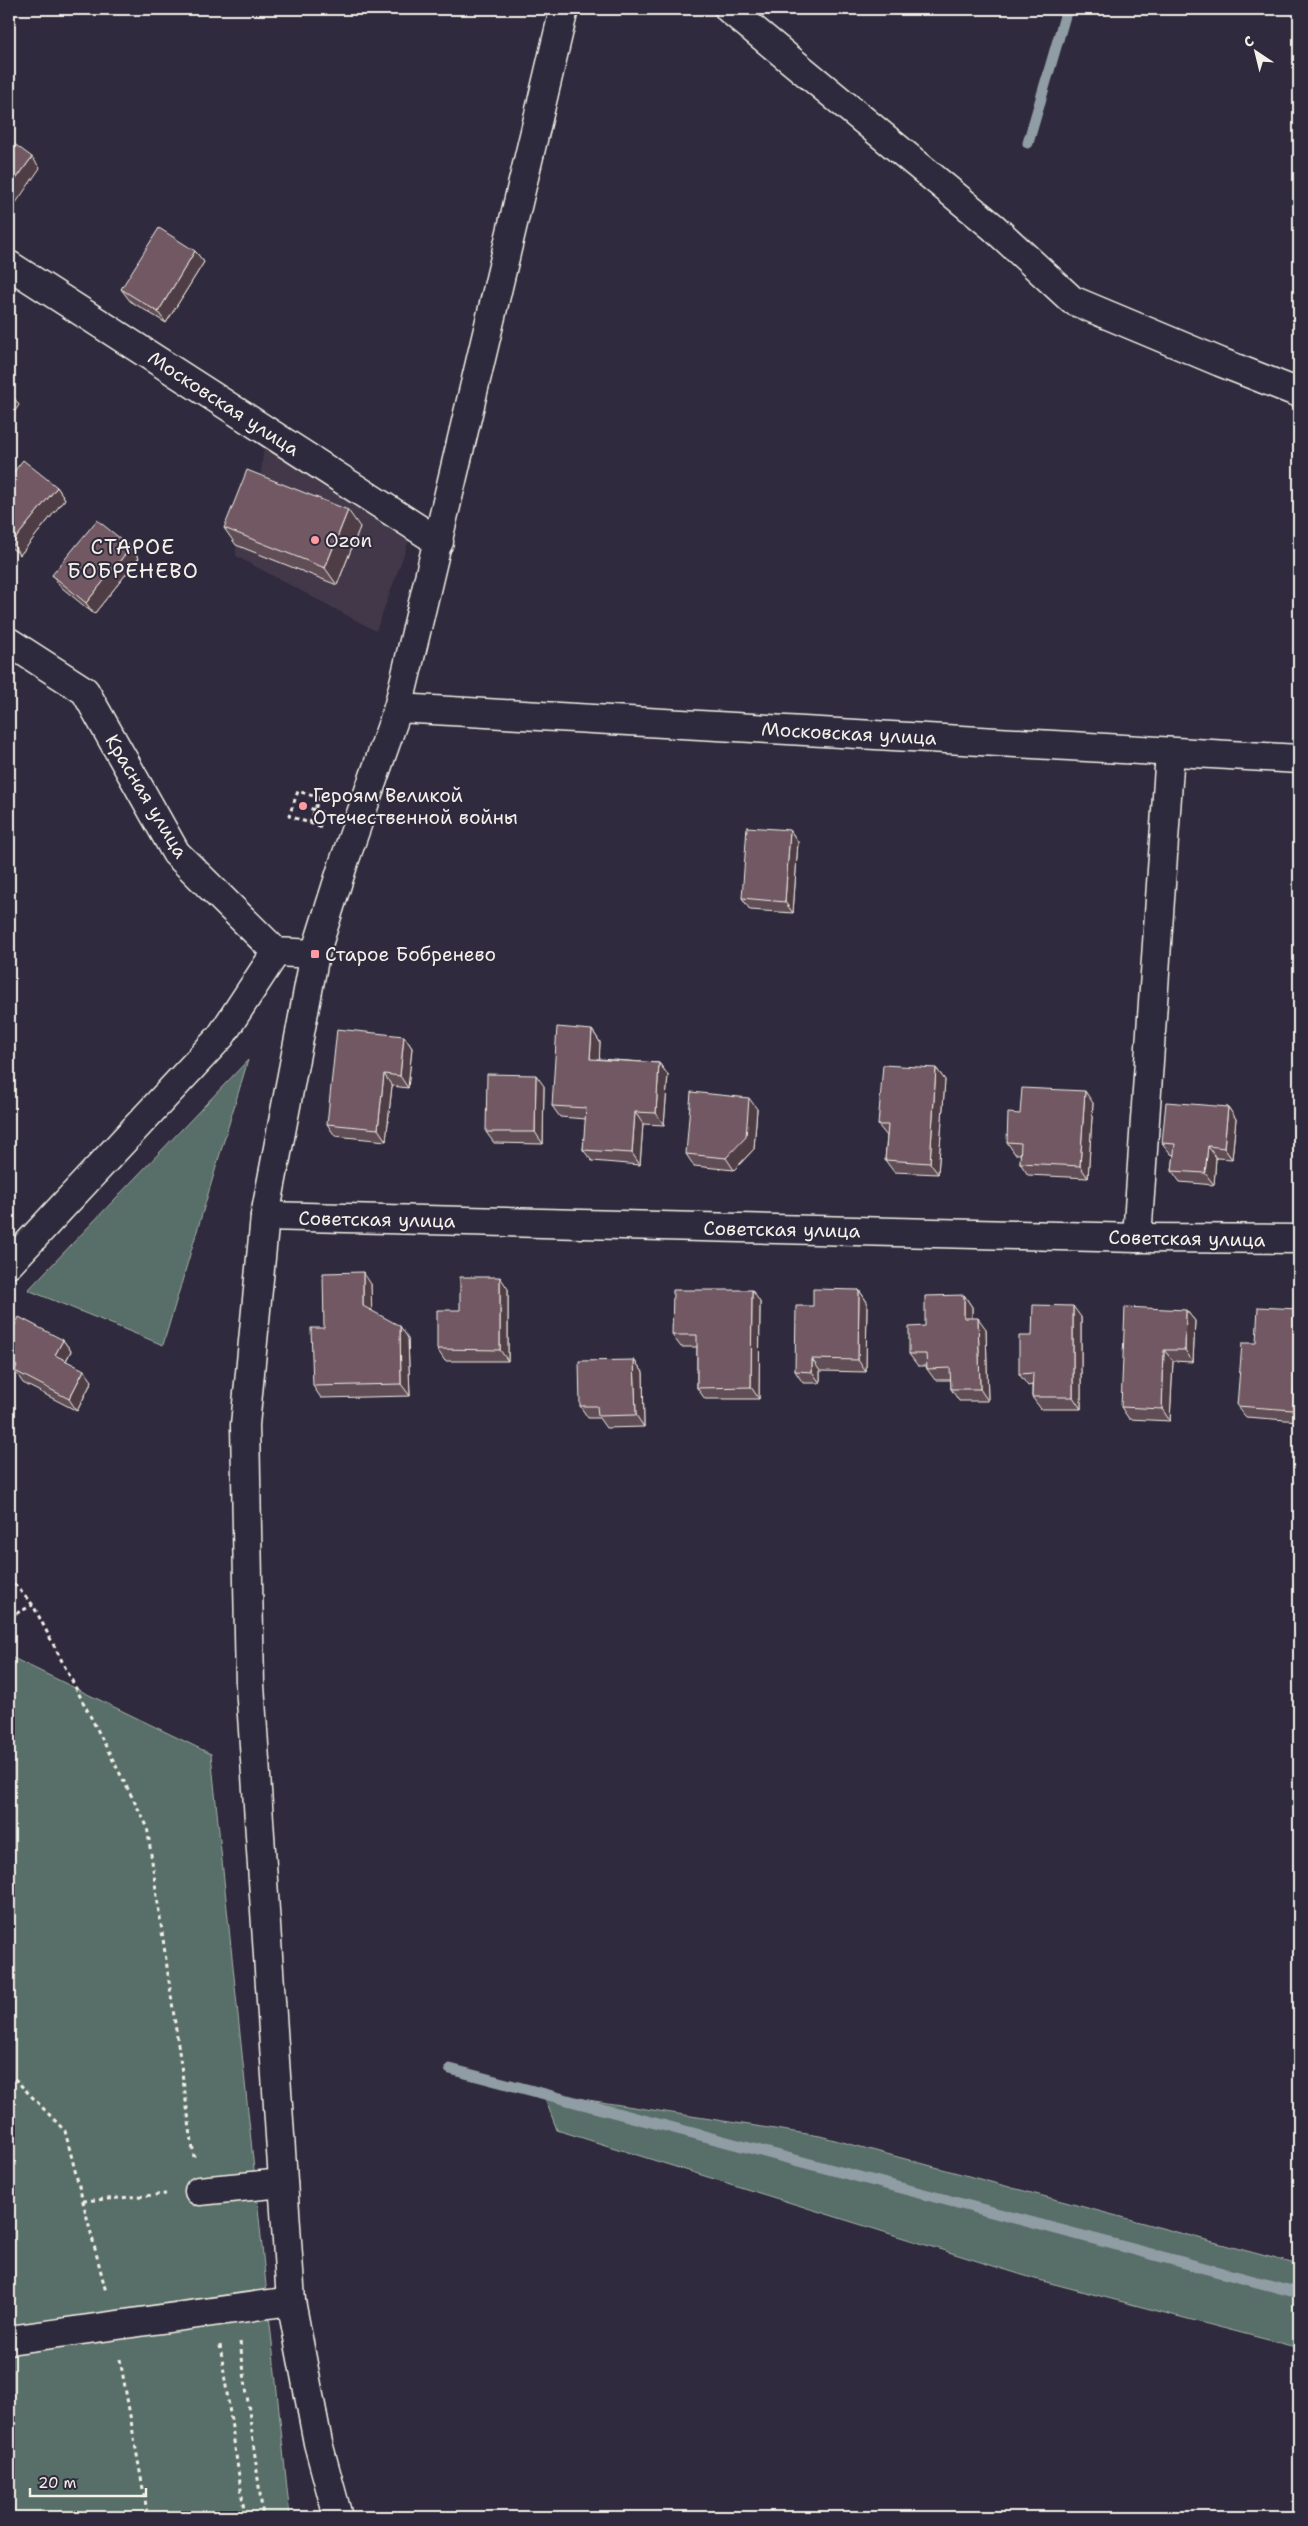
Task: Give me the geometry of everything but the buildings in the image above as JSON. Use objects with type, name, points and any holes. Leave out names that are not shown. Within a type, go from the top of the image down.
[{"type":"street","points":[[338,2517],[318,2443],[291,2301],[250,1685],[245,1425],[265,1216],[315,954],[398,708],[439,542],[564,9]]},
{"type":"street","points":[[730,9],[993,227],[1072,300],[1220,362],[1299,392]]},
{"type":"street","name":"Московская улица","points":[[9,266],[439,542]]},
{"type":"street","name":"Красная улица","points":[[9,642],[85,691],[176,853],[276,952]]},
{"type":"street","name":"Московская улица","points":[[398,708],[1299,759]]},
{"type":"street","points":[[1137,1238],[1170,752]]},
{"type":"street","points":[[9,1264],[221,1036],[276,952],[315,954]]},
{"type":"street","name":"Советская улица","points":[[265,1216],[1137,1238],[1299,1239]]},
{"type":"street","points":[[199,2191],[283,2183]]},
{"type":"street","points":[[9,2340],[291,2301]]},
{"type":"path","points":[[353,837],[289,816],[298,791],[362,812]]},
{"type":"path","points":[[310,823],[319,798]]},
{"type":"path","points":[[9,1578],[33,1605],[147,1826],[199,2191],[83,2201]]},
{"type":"path","points":[[9,1617],[33,1605]]},
{"type":"path","points":[[9,2073],[65,2130],[114,2325],[148,2517]]},
{"type":"path","points":[[226,2310],[245,2517]]},
{"type":"path","points":[[226,2310],[263,2517]]},
{"type":"shaded area","points":[[264,447],[410,538],[376,631],[236,556],[236,545],[259,487]]},
{"type":"green space","points":[[248,1060],[163,1345],[28,1290]]},
{"type":"green space","points":[[9,1656],[211,1754],[290,2517],[9,2517]]},
{"type":"green space","points":[[543,2093],[820,2136],[1299,2265],[1299,2348],[1035,2279],[557,2130]]},
{"type":"waterway","points":[[1028,143],[1067,9]]},
{"type":"waterway","points":[[450,2069],[1299,2293]]},
{"type":"place","name":"Ozon","points":[[315,540]]},
{"type":"place","name":"Героям Великой Отечественной войны","points":[[303,806]]},
{"type":"place","name":"Старое Бобренево","points":[[315,954]]},
{"type":"district","name":"СТАРОЕ БОБРЕНЕВО","points":[[133,559]]}]
